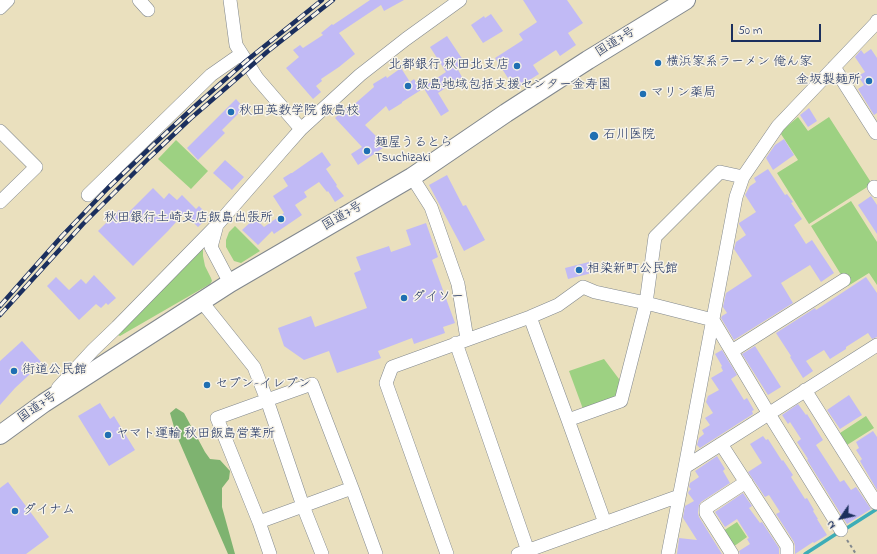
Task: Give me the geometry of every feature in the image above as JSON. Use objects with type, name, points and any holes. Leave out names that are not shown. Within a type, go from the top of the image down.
[{"type":"highway","name":"国道7号","points":[[0,435],[44,402],[230,283],[412,177],[588,60],[686,0]]},
{"type":"street","points":[[0,8],[8,0]]},
{"type":"street","points":[[139,0],[148,10]]},
{"type":"street","points":[[230,0],[236,45],[257,78],[301,130]]},
{"type":"street","points":[[44,402],[93,350],[217,225],[301,130],[360,75],[460,0]]},
{"type":"street","points":[[668,554],[736,197],[743,177],[778,126],[877,22]]},
{"type":"street","points":[[88,195],[211,75],[241,54]]},
{"type":"street","points":[[834,67],[876,134]]},
{"type":"street","points":[[0,131],[36,167],[0,202]]},
{"type":"street","points":[[568,420],[621,401],[646,303],[655,237],[720,172],[743,177]]},
{"type":"street","points":[[412,177],[430,207],[458,284],[461,341],[523,552],[679,496]]},
{"type":"street","points":[[217,225],[211,247],[230,283]]},
{"type":"street","points":[[732,351],[844,280]]},
{"type":"street","points":[[447,554],[386,383],[392,367],[530,317],[558,305],[583,287],[595,292],[713,320],[841,530]]},
{"type":"street","points":[[202,302],[254,367],[267,400],[303,506],[322,554]]},
{"type":"street","points":[[530,317],[605,523]]},
{"type":"street","points":[[685,467],[877,345]]},
{"type":"street","points":[[270,554],[259,522],[217,418],[312,384],[376,554]]},
{"type":"street","points":[[805,390],[876,503]]},
{"type":"street","points":[[722,444],[787,546],[787,554]]},
{"type":"street","points":[[732,554],[706,513],[706,508],[746,482]]},
{"type":"street","points":[[259,522],[352,488]]},
{"type":"path","points":[[841,530],[856,554]]},
{"type":"green space","points":[[798,117],[808,131],[829,117],[872,184],[809,224],[777,173],[798,160],[781,134],[785,128]]},
{"type":"green space","points":[[176,140],[208,171],[191,189],[158,159]]},
{"type":"green space","points":[[851,201],[877,242],[877,285],[869,273],[848,286],[811,226]]},
{"type":"green space","points":[[235,226],[260,251],[241,263],[234,261],[226,247],[226,240],[229,232]]},
{"type":"green space","points":[[201,248],[203,249],[205,266],[212,281],[210,284],[120,336],[118,335],[119,332]]},
{"type":"green space","points":[[604,359],[622,383],[617,397],[583,409],[569,371]]},
{"type":"green space","points":[[176,408],[184,413],[210,459],[220,460],[230,471],[229,479],[222,488],[222,507],[235,554],[228,554],[176,434],[170,413]]},
{"type":"green space","points":[[866,416],[874,428],[847,445],[840,433]]},
{"type":"green space","points":[[737,522],[747,537],[733,547],[723,531]]},
{"type":"building","points":[[370,0],[404,0],[384,11],[381,5],[339,33],[355,54],[321,79],[322,81],[316,86],[321,92],[313,99],[286,68],[299,57],[293,50],[300,45],[303,48],[323,35],[321,33],[332,24],[333,25]]},
{"type":"building","points":[[523,0],[567,0],[583,23],[568,33],[576,45],[560,56],[556,50],[533,65],[539,74],[515,89],[495,58],[523,40],[519,34],[537,22]]},
{"type":"building","points":[[491,14],[503,31],[483,43],[471,25],[484,16],[485,18]]},
{"type":"building","points":[[447,36],[465,63],[457,68],[462,77],[438,93],[449,111],[441,116],[423,87],[446,72],[430,47]]},
{"type":"building","name":"金坂製麺所","points":[[871,49],[877,58],[877,113],[874,115],[858,89],[864,85],[858,76],[865,72],[855,57],[861,50],[864,54]]},
{"type":"building","points":[[401,68],[410,82],[414,79],[421,90],[389,111],[386,106],[365,125],[376,136],[383,148],[358,165],[351,154],[362,147],[335,118],[348,106],[350,108],[374,87],[373,84],[386,76],[387,78]]},
{"type":"building","points":[[236,99],[244,108],[222,130],[225,133],[198,160],[187,148]]},
{"type":"building","points":[[809,108],[817,121],[808,127],[800,115]]},
{"type":"building","points":[[784,139],[794,155],[773,170],[766,158],[775,145]]},
{"type":"building","points":[[322,152],[331,165],[326,169],[344,196],[335,202],[328,191],[327,192],[319,182],[304,192],[307,197],[295,205],[302,215],[274,234],[272,231],[258,245],[242,230],[255,218],[264,227],[284,213],[273,196],[288,186],[283,178]]},
{"type":"building","points":[[225,160],[244,177],[232,190],[213,173]]},
{"type":"building","points":[[768,169],[785,195],[787,194],[793,202],[791,203],[802,219],[794,225],[806,244],[812,240],[834,273],[821,282],[810,265],[781,283],[793,303],[734,340],[721,318],[727,313],[723,307],[726,293],[752,276],[734,249],[736,242],[746,235],[739,223],[756,212],[745,195],[750,186],[756,182],[754,178]]},
{"type":"building","points":[[447,175],[463,206],[466,205],[485,240],[464,251],[429,185]]},
{"type":"building","points":[[153,188],[164,199],[169,193],[177,200],[182,195],[196,209],[199,206],[209,216],[198,227],[184,213],[133,266],[98,231],[119,210],[125,216]]},
{"type":"building","points":[[871,196],[877,205],[877,234],[858,205]]},
{"type":"building","name":"ダイソー","points":[[426,223],[438,257],[432,260],[455,323],[443,327],[445,333],[414,344],[412,338],[378,351],[381,358],[337,373],[329,351],[304,360],[284,346],[278,328],[311,316],[315,327],[367,308],[354,273],[361,270],[356,257],[389,246],[391,252],[411,245],[406,230]]},
{"type":"building","name":"相染新町公民館","points":[[589,262],[592,273],[568,279],[565,268]]},
{"type":"building","points":[[94,275],[116,298],[108,305],[106,303],[101,308],[96,304],[79,320],[47,286],[56,277],[69,290],[81,279],[86,284]]},
{"type":"building","points":[[866,277],[877,293],[877,337],[872,339],[868,333],[830,359],[824,350],[806,361],[813,371],[803,378],[776,333],[815,308],[816,310]]},
{"type":"building","points":[[22,341],[42,363],[15,388],[0,405],[0,361]]},
{"type":"building","points":[[755,346],[781,387],[768,395],[742,354]]},
{"type":"building","points":[[722,350],[737,375],[731,379],[744,400],[747,398],[754,410],[752,411],[753,414],[700,448],[697,445],[699,438],[704,434],[702,430],[710,425],[705,418],[713,413],[706,402],[708,396],[719,390],[711,378],[723,371],[722,366],[715,354]]},
{"type":"building","points":[[849,395],[862,415],[840,429],[827,410]]},
{"type":"building","name":"ヤマト運輸 秋田飯島営業所","points":[[100,403],[110,419],[114,416],[135,450],[109,466],[78,416]]},
{"type":"building","points":[[798,404],[806,415],[807,414],[823,440],[816,445],[840,482],[844,480],[851,490],[856,487],[871,509],[847,524],[797,442],[801,439],[790,422],[788,424],[782,415]]},
{"type":"building","points":[[873,431],[877,437],[877,490],[860,461],[862,459],[856,450],[859,448],[856,442]]},
{"type":"building","points":[[763,436],[766,440],[768,439],[793,475],[791,477],[805,499],[807,498],[827,535],[795,554],[794,542],[776,514],[780,512],[769,495],[765,497],[748,472],[762,463],[750,444]]},
{"type":"building","points":[[717,456],[725,469],[723,471],[730,483],[701,502],[698,513],[722,554],[677,554],[679,538],[697,540],[683,518],[685,506],[694,501],[688,493],[691,489],[689,487],[690,483],[699,477],[695,471]]},
{"type":"building","name":"ダイナム","points":[[8,482],[49,537],[26,554],[0,554],[0,488]]},
{"type":"building","points":[[743,493],[752,506],[749,508],[760,523],[762,522],[779,548],[779,554],[740,554],[739,551],[750,544],[747,539],[749,538],[737,519],[725,527],[715,512]]},
{"type":"waterway","points":[[847,528],[877,509]]},
{"type":"waterway","points":[[805,554],[836,534]]},
{"type":"railway","points":[[0,306],[62,236],[108,188],[153,145],[246,61],[322,0]]},
{"type":"railway","points":[[0,315],[83,224],[190,119],[267,52],[333,0]]},
{"type":"place","name":"横浜家系ラーメン 俺ん家","points":[[658,63]]},
{"type":"place","name":"北都銀行 秋田北支店","points":[[517,66]]},
{"type":"place","name":"金坂製麺所","points":[[869,81]]},
{"type":"place","name":"飯島地域包括支援センター金寿園","points":[[408,86]]},
{"type":"place","name":"マリン薬局","points":[[643,94]]},
{"type":"place","name":"秋田英数学院 飯島校","points":[[231,112]]},
{"type":"place","name":"石川医院","points":[[594,136]]},
{"type":"place","name":"麺屋うるとら Tsuchizaki","points":[[367,151]]},
{"type":"place","name":"秋田銀行土崎支店飯島出張所","points":[[281,219]]},
{"type":"place","name":"相染新町公民館","points":[[579,270]]},
{"type":"place","name":"ダイソー","points":[[404,298]]},
{"type":"place","name":"街道公民館","points":[[14,371]]},
{"type":"place","name":"セブン-イレブン","points":[[207,385]]},
{"type":"place","name":"ヤマト運輸 秋田飯島営業所","points":[[108,435]]},
{"type":"place","name":"ダイナム","points":[[15,511]]}]
